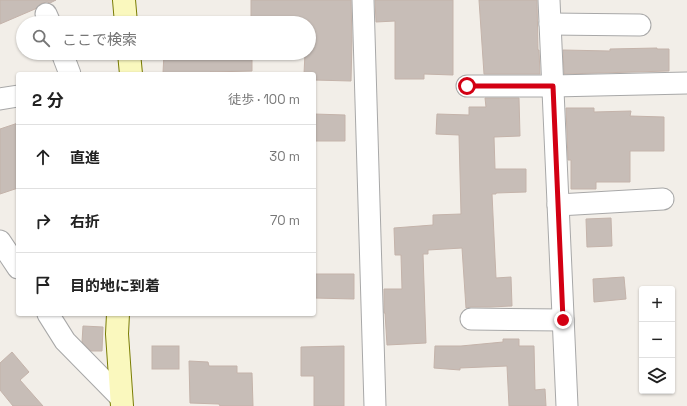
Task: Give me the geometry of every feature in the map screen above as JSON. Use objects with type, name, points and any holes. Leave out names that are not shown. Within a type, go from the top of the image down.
[{"type":"street","points":[[124,0],[125,16]]},
{"type":"street","points":[[363,0],[375,406]]},
{"type":"street","points":[[549,0],[567,406]]},
{"type":"street","points":[[550,24],[640,25]]},
{"type":"street","points":[[65,60],[69,72]]},
{"type":"street","points":[[130,60],[131,72]]},
{"type":"street","points":[[467,86],[687,83]]},
{"type":"street","points":[[0,99],[16,96]]},
{"type":"street","points":[[558,205],[663,199]]},
{"type":"street","points":[[0,241],[16,265]]},
{"type":"street","points":[[49,316],[65,341],[122,402]]},
{"type":"street","points":[[118,316],[117,334],[122,402]]},
{"type":"street","points":[[471,319],[563,320]]},
{"type":"building","points":[[0,0],[56,0],[50,3],[42,3],[35,9],[0,24]]},
{"type":"building","points":[[251,0],[351,0],[351,81],[316,80],[316,72],[304,72],[305,60],[316,60],[316,16],[251,16]]},
{"type":"building","points":[[375,0],[453,0],[453,75],[424,74],[424,79],[395,79],[395,21],[376,22]]},
{"type":"building","points":[[479,0],[537,0],[540,74],[484,74]]},
{"type":"building","points":[[610,49],[669,49],[669,71],[564,74],[563,50],[610,51]]},
{"type":"building","points":[[164,60],[252,60],[252,71],[163,72]]},
{"type":"building","points":[[485,98],[519,98],[520,136],[494,137],[495,169],[526,169],[526,192],[492,194],[496,278],[511,277],[512,306],[466,308],[462,248],[428,250],[428,254],[423,254],[426,343],[387,345],[384,313],[384,289],[402,289],[401,255],[395,255],[394,228],[433,225],[433,215],[461,214],[459,135],[436,134],[437,114],[469,115],[469,107],[486,107]]},
{"type":"building","points":[[566,108],[594,108],[594,112],[631,111],[630,116],[664,117],[664,151],[630,151],[630,182],[596,182],[596,189],[571,189],[571,160],[568,160]]},
{"type":"building","points":[[316,114],[345,115],[345,141],[316,141]]},
{"type":"building","points":[[16,124],[16,189],[0,194],[0,129]]},
{"type":"building","points":[[611,218],[612,246],[587,247],[586,219]]},
{"type":"building","points":[[316,274],[354,274],[354,299],[316,298]]},
{"type":"building","points":[[624,277],[626,299],[594,302],[593,279]]},
{"type":"building","points":[[83,326],[103,327],[102,351],[91,351],[82,342]]},
{"type":"building","points":[[503,339],[519,339],[519,346],[534,346],[535,390],[545,389],[546,406],[509,406],[507,366],[460,368],[460,370],[434,368],[435,346],[461,346],[503,342]]},
{"type":"building","points":[[152,346],[179,346],[179,369],[152,369]]},
{"type":"building","points":[[344,346],[344,406],[314,406],[314,376],[301,376],[301,347]]},
{"type":"building","points":[[12,352],[29,372],[20,380],[43,406],[13,406],[0,390],[0,363]]},
{"type":"building","points":[[189,361],[208,362],[209,366],[237,366],[237,373],[252,373],[253,406],[220,406],[219,404],[190,403]]},
{"type":"route","points":[[467,86],[553,86],[563,320]]}]
